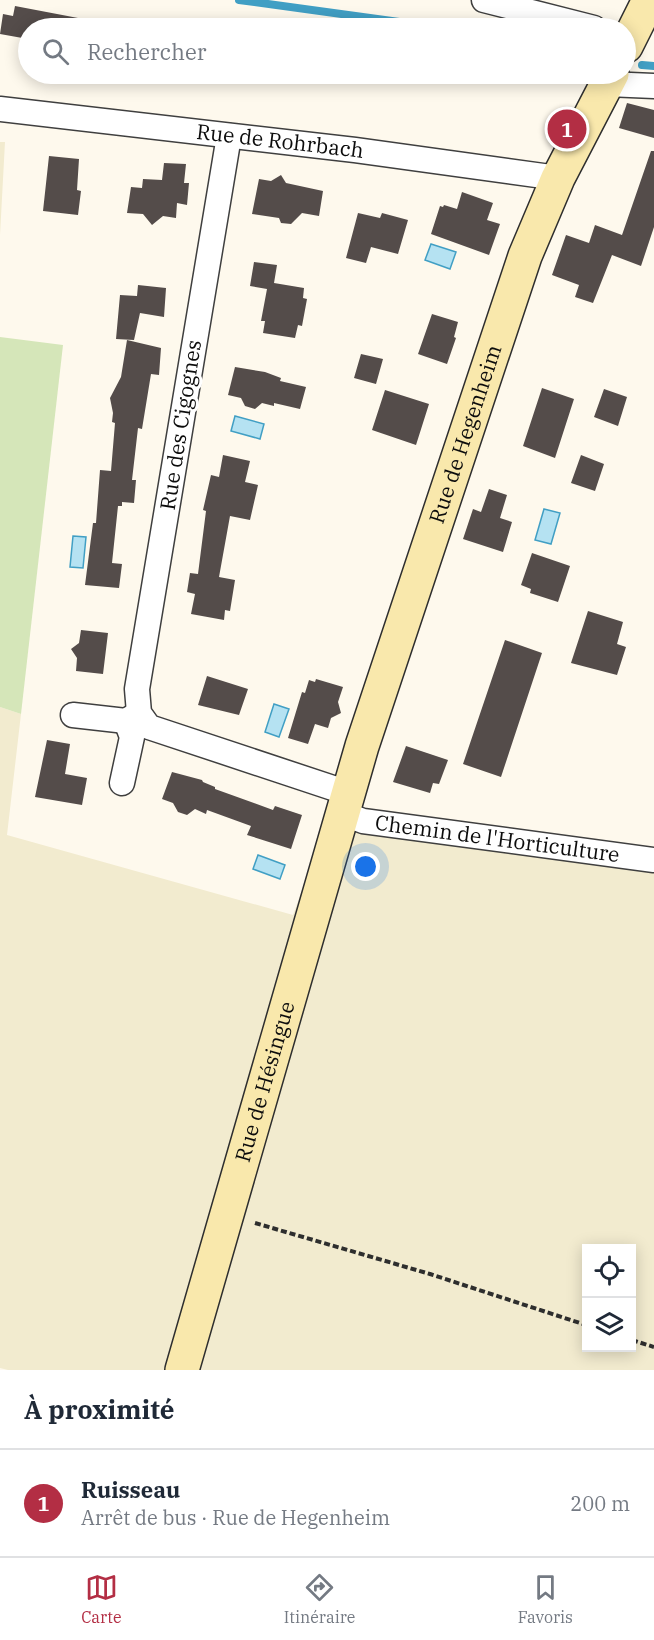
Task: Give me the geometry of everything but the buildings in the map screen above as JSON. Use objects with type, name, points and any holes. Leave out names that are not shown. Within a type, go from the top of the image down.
[{"type":"main road","points":[[636,24],[649,0]]},
{"type":"main road","name":"Rue de Hegenheim","points":[[345,803],[525,256],[558,178],[606,84]]},
{"type":"main road","name":"Rue de Hésingue","points":[[182,1370],[345,803]]},
{"type":"street","points":[[484,0],[555,18]]},
{"type":"street","points":[[636,83],[654,86]]},
{"type":"street","name":"Rue de Rohrbach","points":[[0,109],[355,150],[558,178]]},
{"type":"street","name":"Rue des Cigognes","points":[[122,783],[132,736],[137,689],[229,136]]},
{"type":"street","points":[[73,715],[133,717],[149,727],[345,803]]},
{"type":"street","name":"Chemin de l'Horticulture","points":[[345,803],[363,821],[654,860]]},
{"type":"path","points":[[225,1219],[248,1221],[396,1264],[582,1324]]},
{"type":"path","points":[[636,1341],[654,1347]]},
{"type":"shaded area","points":[[0,142],[5,142],[0,235]]},
{"type":"shaded area","points":[[0,707],[21,714],[7,835],[293,915],[325,827],[654,872],[654,1370],[8,1370],[0,1368]]},
{"type":"green space","points":[[0,337],[63,345],[21,714],[0,707]]},
{"type":"water","points":[[431,244],[456,252],[450,269],[425,260]]},
{"type":"water","points":[[235,416],[264,424],[260,439],[231,431]]},
{"type":"water","points":[[544,509],[560,513],[551,544],[535,540]]},
{"type":"water","points":[[73,536],[86,537],[83,568],[70,567]]},
{"type":"water","points":[[274,704],[289,709],[279,737],[265,732]]},
{"type":"water","points":[[258,855],[285,865],[280,879],[253,869]]},
{"type":"waterway","points":[[239,0],[370,18]]},
{"type":"waterway","points":[[642,65],[654,66]]},
{"type":"place","name":"Ruisseau","points":[[567,129]]}]
